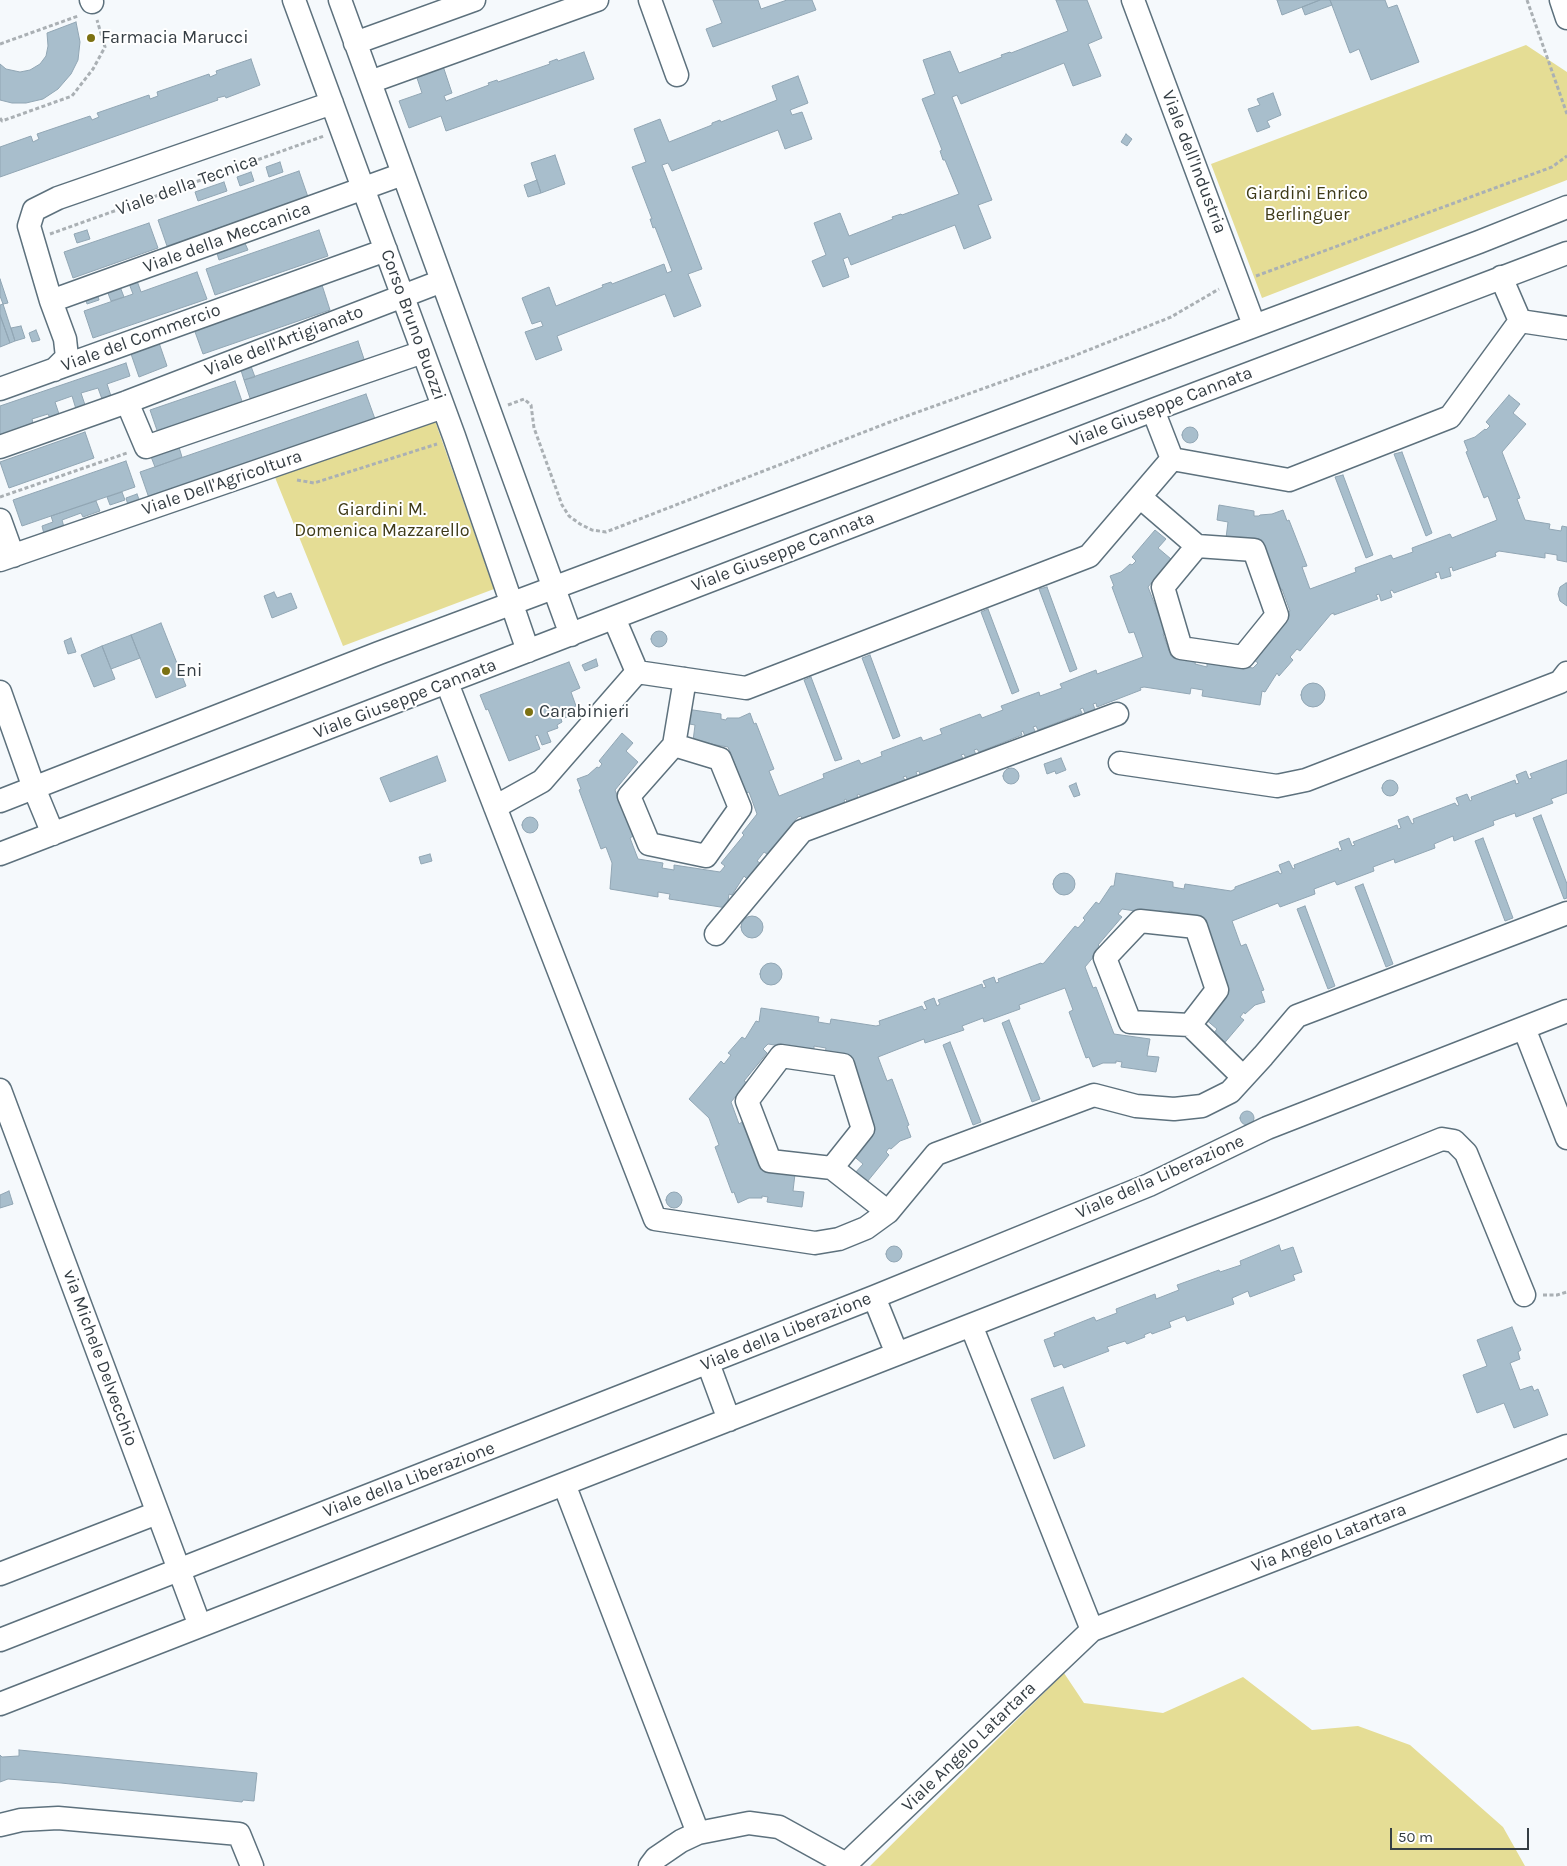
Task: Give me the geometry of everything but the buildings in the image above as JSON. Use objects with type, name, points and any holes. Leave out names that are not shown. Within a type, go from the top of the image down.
[{"type":"street","name":"Corso Bruno Buozzi","points":[[294,0],[454,436],[528,651]]},
{"type":"street","points":[[340,0],[571,635]]},
{"type":"street","points":[[355,43],[474,0]]},
{"type":"street","points":[[370,82],[597,0]]},
{"type":"street","points":[[650,0],[676,75]]},
{"type":"street","name":"Viale dell'Industria","points":[[1133,0],[1254,325]]},
{"type":"street","points":[[1560,0],[1567,18]]},
{"type":"street","name":"Viale della Tecnica","points":[[34,210],[58,198],[332,103]]},
{"type":"street","name":"Viale della Meccanica","points":[[51,301],[403,174]]},
{"type":"street","points":[[0,801],[510,603],[1479,242],[1567,207]]},
{"type":"street","name":"Viale del Commercio","points":[[34,210],[29,226],[51,301],[65,339],[68,357],[54,370]]},
{"type":"street","name":"Viale del Commercio","points":[[54,370],[386,250]]},
{"type":"street","name":"Viale Giuseppe Cannata","points":[[0,854],[1153,410],[1567,253]]},
{"type":"street","points":[[1501,277],[1520,321]]},
{"type":"street","name":"Viale dell'Artigianato","points":[[0,447],[127,402],[442,281]]},
{"type":"street","points":[[1520,321],[1567,328]]},
{"type":"street","points":[[1172,459],[1289,480],[1450,417],[1520,321]]},
{"type":"street","points":[[127,402],[146,447],[423,352]]},
{"type":"street","points":[[0,389],[54,370]]},
{"type":"street","name":"Viale Dell'Agricoltura","points":[[6,558],[443,407]]},
{"type":"street","points":[[1153,410],[1172,459]]},
{"type":"street","points":[[637,672],[746,688],[1089,556],[1172,459]]},
{"type":"street","points":[[1140,497],[1198,546],[1254,550],[1277,615],[1243,657],[1181,648],[1163,587],[1198,546]]},
{"type":"street","points":[[0,520],[6,558]]},
{"type":"street","points":[[614,618],[637,672]]},
{"type":"street","points":[[495,807],[542,781],[637,672]]},
{"type":"street","points":[[1120,763],[1277,786],[1306,780],[1560,682],[1567,673]]},
{"type":"street","points":[[674,745],[720,759],[740,808],[706,856],[649,844],[629,796],[674,745],[685,679]]},
{"type":"street","points":[[446,683],[655,1219],[814,1243],[839,1239],[866,1228],[888,1212],[936,1154],[1094,1095],[1136,1106],[1174,1109],[1202,1106],[1230,1092],[1297,1016],[1567,912]]},
{"type":"street","points":[[0,692],[34,788],[53,834]]},
{"type":"street","points":[[716,934],[802,831],[1117,714]]},
{"type":"street","points":[[1190,1024],[1217,990],[1196,927],[1140,921],[1105,958],[1130,1022],[1190,1024],[1243,1078]]},
{"type":"street","name":"Viale della Liberazione","points":[[0,1640],[874,1297],[1149,1185],[1267,1128],[1567,1012]]},
{"type":"street","points":[[1524,1028],[1567,1138]]},
{"type":"street","points":[[832,1168],[863,1129],[843,1065],[781,1056],[747,1101],[770,1161],[832,1168],[888,1212]]},
{"type":"street","name":"via Michele Delvecchio","points":[[0,1090],[200,1626]]},
{"type":"street","points":[[0,1704],[1271,1208],[1442,1139],[1454,1141],[1466,1153],[1524,1295]]},
{"type":"street","points":[[874,1297],[897,1354]]},
{"type":"street","points":[[971,1325],[1092,1630]]},
{"type":"street","points":[[708,1363],[729,1420]]},
{"type":"street","name":"Via Angelo Latartara","points":[[1092,1630],[1567,1446]]},
{"type":"street","points":[[564,1484],[689,1837]]},
{"type":"street","points":[[0,1574],[158,1513]]},
{"type":"street","name":"Viale Angelo Latartara","points":[[845,1865],[1092,1630]]},
{"type":"street","points":[[0,1825],[21,1820],[58,1818],[239,1834],[252,1866]]},
{"type":"street","points":[[650,1866],[656,1858],[689,1837],[749,1822],[779,1827],[845,1865]]},
{"type":"path","points":[[1527,0],[1567,114]]},
{"type":"path","points":[[0,44],[86,13],[91,1]]},
{"type":"path","points":[[0,118],[2,121],[72,96],[93,69],[105,47],[91,1]]},
{"type":"path","name":"Viale della Tecnica","points":[[33,240],[342,129]]},
{"type":"path","points":[[491,416],[512,403],[524,399],[531,405],[534,428],[562,505],[569,516],[580,524],[592,530],[606,532],[890,422],[1171,317],[1214,291],[1552,167],[1567,156]]},
{"type":"path","points":[[333,477],[442,442],[454,436]]},
{"type":"path","points":[[0,497],[146,447]]},
{"type":"green space","name":"Giardini Enrico Berlinguer","points":[[1526,45],[1567,72],[1567,180],[1262,298],[1211,164]]},
{"type":"green space","name":"Giardini M. Domenica Mazzarello","points":[[433,415],[494,589],[343,646],[272,470]]},
{"type":"green space","points":[[1064,1673],[1084,1703],[1163,1713],[1243,1677],[1312,1730],[1358,1726],[1410,1745],[1503,1827],[1525,1866],[870,1866]]},
{"type":"place","name":"Farmacia Marucci","points":[[91,38]]},
{"type":"place","name":"Eni","points":[[166,671]]},
{"type":"place","name":"Carabinieri","points":[[529,712]]}]
